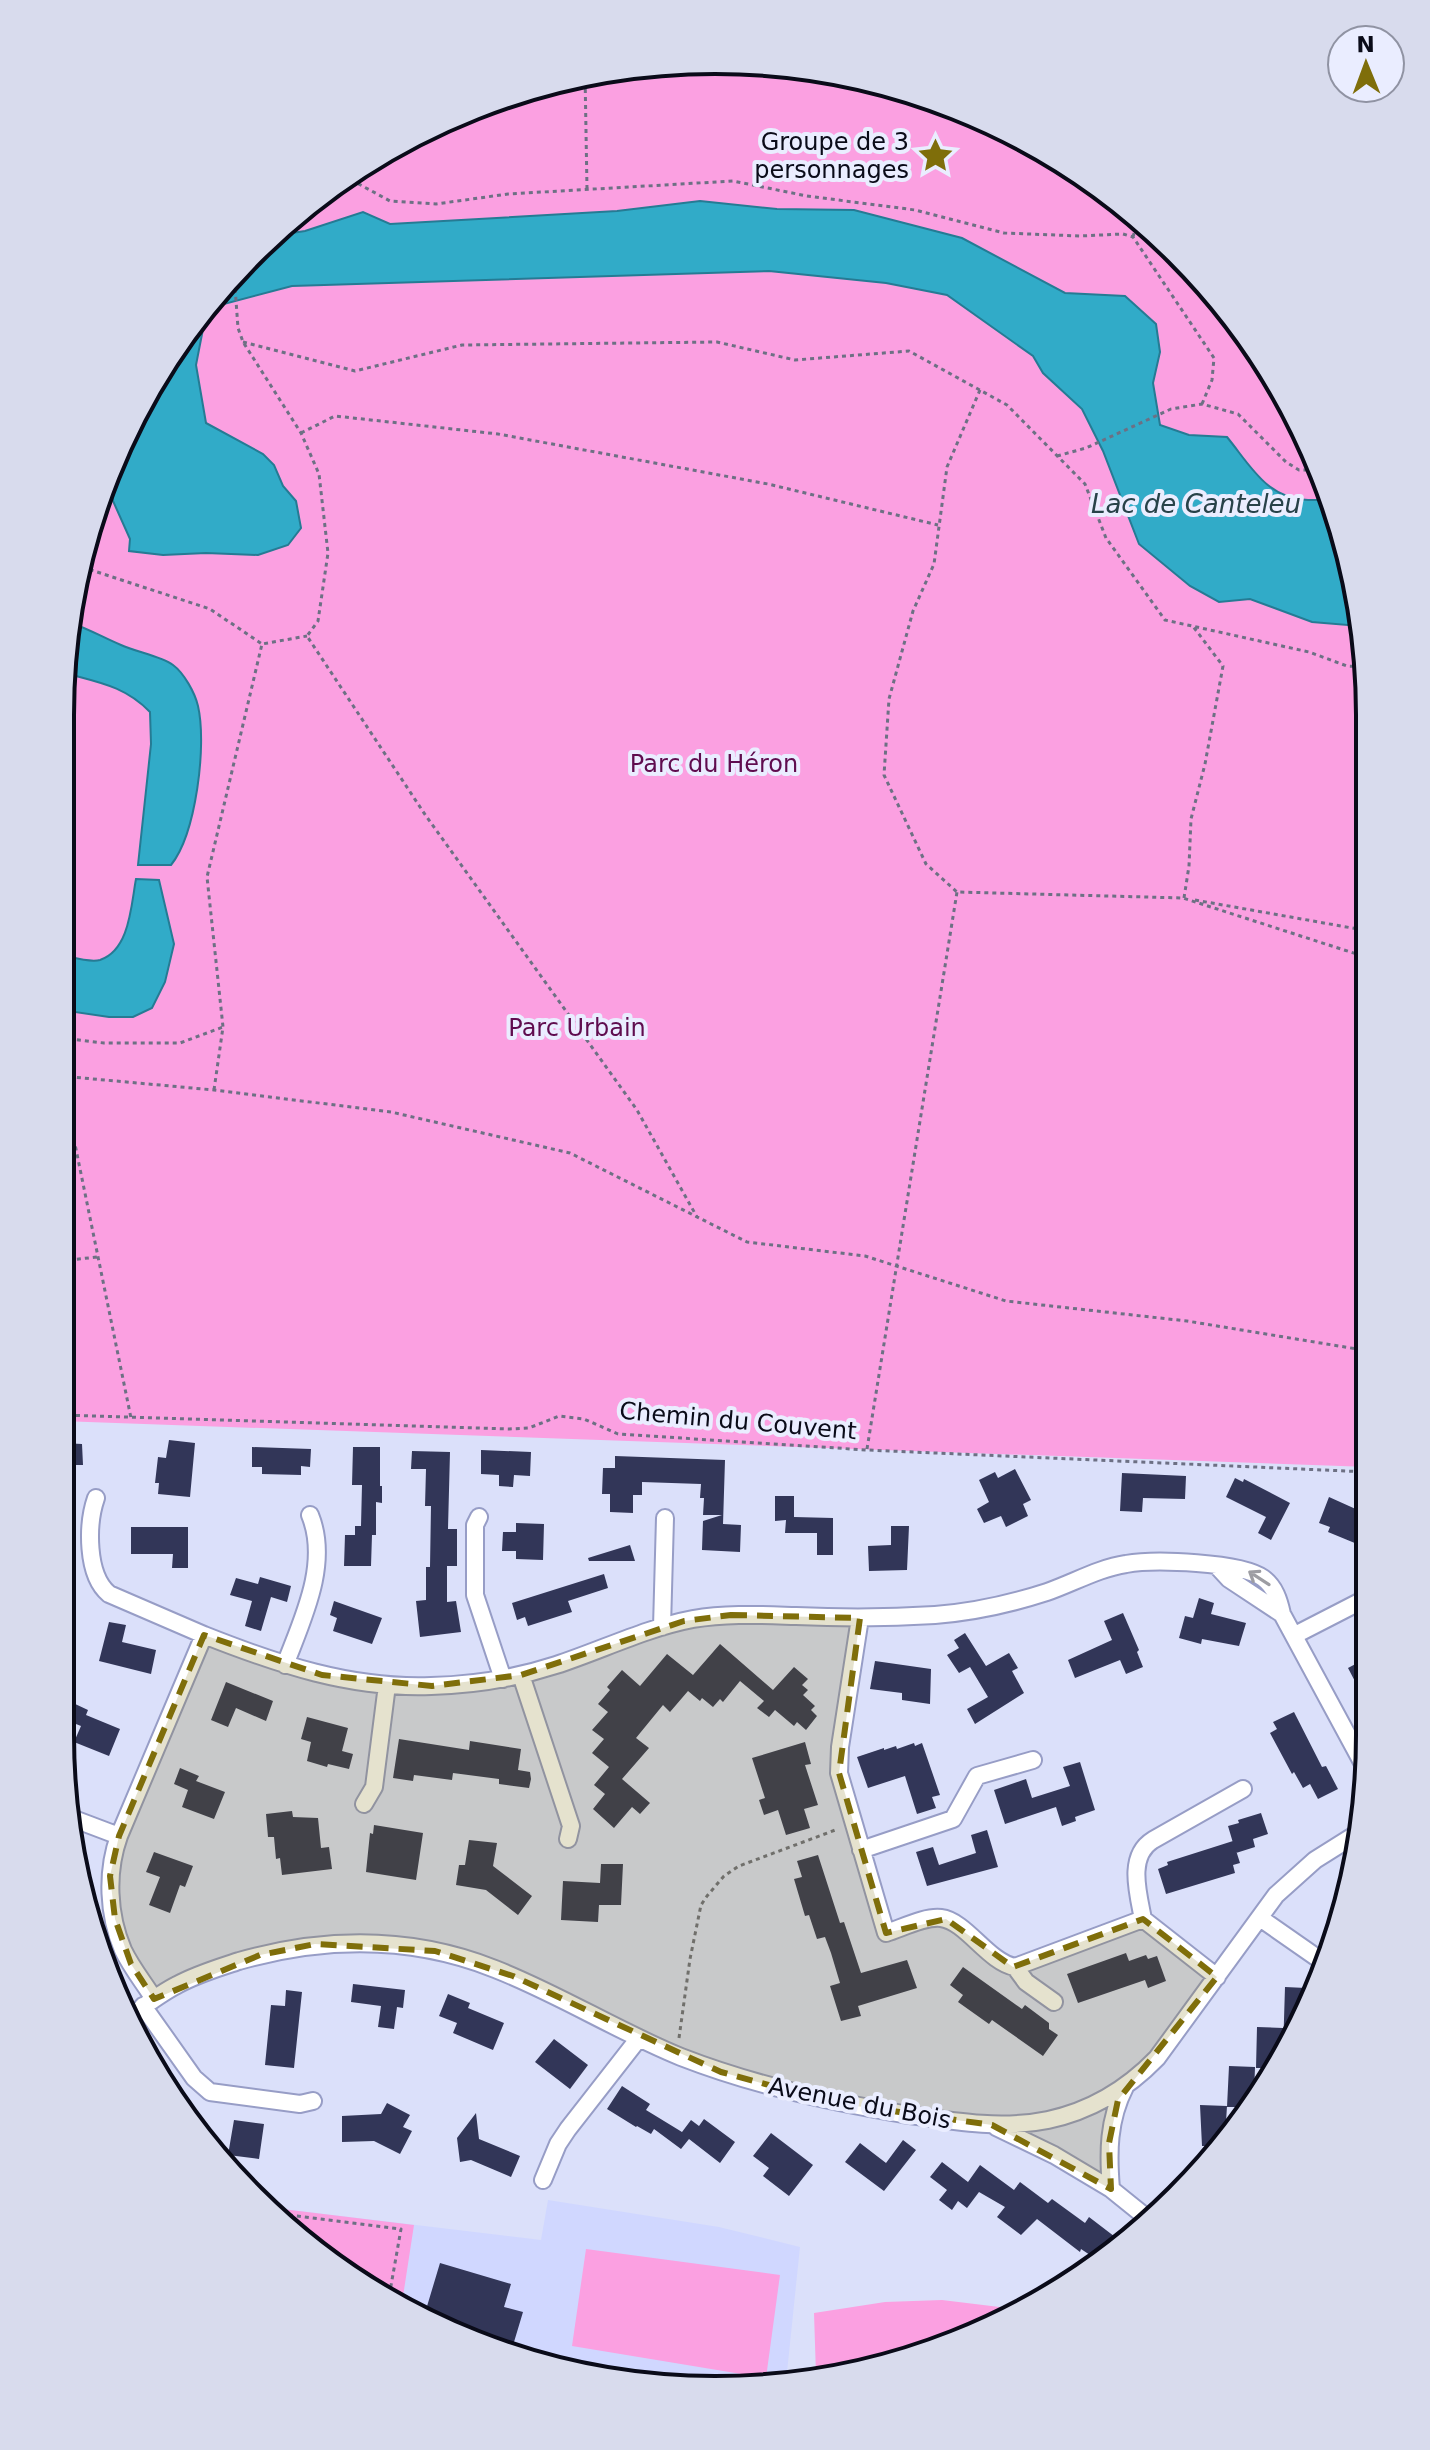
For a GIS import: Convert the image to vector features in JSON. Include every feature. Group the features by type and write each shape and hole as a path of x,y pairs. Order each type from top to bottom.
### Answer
{"street":[{"path":"96,1498 91,1558 95,1576 109,1594 204,1635 285,1665 322,1675 387,1685 443,1686 503,1679 662,1627 699,1618 731,1615 860,1618 936,1615 1001,1605 1126,1564 1154,1562 1217,1566 1229,1579 1282,1614 1356,1750"},
{"path":"285,1665 314,1584 315,1527 310,1515"},
{"path":"479,1517 475,1525 475,1595 503,1679"},
{"path":"662,1627 665,1518"},
{"path":"1295,1635 1356,1604"},
{"path":"860,1618 839,1760 841,1784 886,1933 932,1919 946,1919 1003,1963 1015,1967 1026,1982 1054,2002"},
{"path":"204,1635 119,1836 110,1876 115,1919 143,2007 194,2078 210,2092 300,2104 313,2101"},
{"path":"521,1675 571,1826 568,1839"},
{"path":"364,1804 374,1787 387,1685"},
{"path":"861,1850 953,1819 977,1776 1033,1760"},
{"path":"1217,1977 1143,1919 1136,1866 1140,1850 1153,1840 1243,1789"},
{"path":"79,1821 119,1836"},
{"name":"Avenue du Bois","path":"143,2007 193,1977 278,1951 327,1944 391,1944 456,1956 493,1968 679,2056 767,2086 835,2103 962,2123 992,2125 1051,2119 1097,2103 1125,2087 1157,2058 1276,1895 1322,1855 1348,1839"},
{"path":"1260,1918 1316,1957"},
{"path":"1015,1967 1143,1919"},
{"path":"543,2180 568,2129 639,2038"},
{"name":"Avenue du Bois","path":"1111,2189 1108,2157 1111,2129 1118,2100 1125,2087"},
{"name":"Avenue du Bois","path":"992,2125 1054,2155 1111,2189 1142,2214"}],"path":[{"path":"585,87 587,189"},
{"path":"357,183 390,201 436,204 508,194 733,181 807,196 915,210 1004,233 1123,234 1133,237 1214,358 1212,380 1202,404"},
{"path":"1133,237 1135,230"},
{"path":"91,570 210,609 262,644 307,636 318,621 328,553 319,474 301,433 243,342 238,328 235,290"},
{"path":"243,342 355,371 462,345 717,342 795,360 909,351 1007,405 1085,484 1106,538 1165,620 1309,652 1354,666"},
{"path":"980,390 947,467 934,564 913,611 889,699 884,775 926,864 957,892 1183,898 1356,929"},
{"path":"1057,456 1086,448 1171,409 1202,404 1238,414 1286,462 1299,470 1307,470"},
{"path":"301,433 335,416 498,434 768,484 940,525"},
{"path":"1183,898 1189,866 1191,819 1205,764 1223,666 1192,625"},
{"path":"307,636 426,816 637,1110 697,1217"},
{"path":"214,1090 223,1027 207,877 262,644"},
{"path":"867,1450 957,892"},
{"path":"1183,898 1356,954"},
{"path":"74,1040 104,1043 180,1043 223,1027"},
{"path":"74,1077 214,1090 391,1112 570,1153 747,1242 865,1256 1006,1301 1187,1321 1356,1349"},
{"path":"74,1140 131,1418"},
{"path":"74,1260 98,1257"},
{"name":"Chemin du Couvent","path":"74,1416 509,1429 529,1428 559,1416 584,1419 618,1434 867,1450 1356,1471"},
{"path":"679,2056 685,1985 701,1905 707,1896 724,1876 739,1866 853,1823"},
{"path":"290,2215 401,2229 391,2288"}],"highlighted area":[{"path":"731,1615 860,1618 839,1773 886,1933 946,1919 1013,1967 1143,1919 1217,1977 1118,2100 1109,2143 1111,2189 992,2125 835,2103 721,2072 513,1976 435,1951 315,1944 260,1955 154,1999 131,1964 115,1919 110,1876 119,1836 204,1635 322,1675 432,1686 521,1675 684,1621"}],"shaded area":[{"path":"548,2200 719,2227 800,2247 787,2372 715,2376 631,2371 590,2364 509,2342 431,2310 394,2290 325,2244 284,2209 541,2240"}],"green space":[{"name":"Parc Urbain","path":"673,75 757,75 799,79 881,96 921,108 999,140 1036,160 1105,206 1138,233 1197,292 1248,359 1290,431 1322,509 1344,590 1351,631 1356,715 1356,1467 74,1421 74,715 79,631 86,590 108,509 140,431 160,394 206,325 233,292 292,233 325,206 395,160 431,140 509,108 590,86 631,79"},
{"path":"284,2209 414,2225 403,2295 325,2244"},
{"path":"586,2249 780,2275 767,2374 749,2375 572,2346"},
{"path":"942,2300 1004,2307 921,2342 816,2368 814,2313 885,2302"}],"water":[{"name":"Lac de Canteleu","path":"700,201 777,209 854,210 962,238 1065,293 1125,296 1156,324 1160,352 1153,383 1160,425 1189,435 1227,437 1270,487 1294,498 1319,500 1334,549 1350,625 1312,622 1250,599 1219,602 1190,586 1139,544 1103,451 1082,409 1043,373 1033,356 947,295 886,283 769,271 292,286 223,304 292,233 363,212 390,224 617,211"},
{"name":"Lac de Canteleu","path":"203,329 196,365 206,423 263,454 274,465 283,486 296,501 301,528 288,545 258,555 163,555 129,551 130,539 113,501 140,431 160,394"},
{"path":"80,626 173,665 194,695 201,743 197,788 187,833 171,865 138,865 151,744 150,712 120,690 75,676"},
{"path":"136,879 159,880 174,944 165,982 152,1008 133,1017 74,1012 74,958 91,961 110,955 123,937"}],"building":[{"path":"169,1440 195,1443 190,1497 158,1494 159,1483 155,1483 158,1457 166,1458"},
{"path":"74,1444 82,1444 83,1465 74,1465"},
{"path":"252,1447 311,1449 310,1467 301,1466 301,1475 262,1474 262,1467 252,1467"},
{"path":"353,1447 380,1447 382,1503 376,1502 376,1535 372,1535 371,1566 344,1566 345,1535 355,1535 355,1526 361,1526 362,1485 352,1485"},
{"path":"481,1450 531,1452 530,1476 514,1475 513,1487 499,1486 499,1475 481,1474"},
{"path":"412,1451 450,1452 448,1529 457,1529 457,1566 447,1566 447,1602 456,1601 461,1632 420,1637 416,1601 426,1600 431,1506 425,1506 426,1469 411,1469"},
{"path":"615,1456 725,1460 723,1524 741,1525 740,1552 702,1550 703,1521 722,1515 703,1515 701,1484 642,1482 642,1495 633,1495 633,1513 610,1512 610,1494 602,1494 603,1468 615,1468"},
{"path":"1015,1469 1031,1500 1023,1504 1028,1516 1006,1527 1001,1516 984,1523 977,1509 989,1502 979,1480 995,1472 998,1478"},
{"path":"1122,1473 1186,1476 1185,1499 1143,1498 1142,1512 1120,1511"},
{"path":"1235,1478 1243,1482 1244,1479 1290,1503 1271,1540 1258,1533 1266,1517 1226,1497"},
{"path":"775,1496 794,1496 794,1517 833,1518 833,1555 817,1555 817,1533 785,1533 786,1520 775,1521"},
{"path":"1329,1497 1356,1509 1356,1544 1328,1532 1330,1527 1319,1523"},
{"path":"516,1523 544,1524 543,1560 516,1559 516,1551 502,1551 503,1532 516,1532"},
{"path":"891,1526 909,1526 907,1570 869,1571 868,1546 891,1545"},
{"path":"131,1527 188,1527 188,1568 172,1568 173,1554 131,1554"},
{"path":"630,1545 635,1561 589,1561 588,1558"},
{"path":"604,1574 608,1588 568,1601 572,1612 528,1626 525,1617 517,1620 512,1603"},
{"path":"260,1577 291,1586 287,1602 271,1597 261,1631 245,1626 252,1601 230,1595 236,1578 258,1584"},
{"path":"1199,1598 1214,1603 1211,1614 1246,1623 1239,1646 1202,1639 1201,1644 1179,1638 1185,1616 1193,1618"},
{"path":"334,1601 382,1618 372,1644 333,1631 337,1618 330,1615"},
{"path":"1123,1613 1143,1667 1126,1674 1120,1660 1075,1678 1068,1660 1112,1640 1104,1621"},
{"path":"109,1622 126,1625 122,1642 156,1650 151,1674 99,1661"},
{"path":"965,1633 986,1666 1009,1653 1018,1668 1012,1671 1024,1693 975,1724 967,1709 988,1697 970,1667 959,1673 947,1655 959,1648 954,1640"},
{"path":"720,1644 773,1690 794,1667 808,1679 802,1685 808,1690 803,1695 815,1706 811,1710 817,1716 806,1730 797,1722 794,1726 775,1710 769,1717 757,1708 764,1701 740,1681 723,1702 720,1699 713,1707 688,1691 670,1712 663,1705 636,1738 649,1748 622,1779 650,1803 640,1814 632,1807 614,1828 593,1809 605,1794 594,1785 609,1767 592,1753 604,1739 592,1730 608,1712 598,1704 610,1690 607,1687 622,1670 640,1686 667,1654 693,1675"},
{"path":"875,1661 931,1669 930,1704 902,1700 902,1693 870,1689"},
{"path":"1356,1664 1356,1683 1348,1668"},
{"path":"226,1682 273,1701 266,1721 236,1708 228,1727 211,1720"},
{"path":"74,1703 88,1710 86,1715 120,1729 109,1756 74,1742 81,1726 74,1723"},
{"path":"1294,1712 1322,1767 1326,1766 1338,1789 1318,1799 1310,1784 1303,1788 1294,1772 1292,1774 1270,1733 1277,1729 1273,1722"},
{"path":"307,1717 348,1728 342,1751 353,1754 349,1769 307,1761 311,1742 301,1739"},
{"path":"399,1739 469,1750 470,1741 521,1749 518,1770 530,1772 529,1788 499,1784 499,1779 453,1773 452,1780 414,1775 413,1781 393,1778"},
{"path":"805,1742 811,1764 805,1765 818,1805 804,1809 810,1828 786,1835 778,1810 764,1815 759,1800 765,1798 752,1758"},
{"path":"914,1743 915,1746 922,1743 940,1795 932,1797 936,1808 917,1814 905,1776 868,1788 857,1757"},
{"path":"1080,1762 1095,1810 1075,1817 1076,1821 1062,1826 1056,1807 1005,1824 994,1790 1026,1779 1032,1798 1070,1786 1063,1767"},
{"path":"180,1768 199,1776 196,1781 225,1792 214,1819 182,1807 188,1790 174,1784"},
{"path":"292,1811 293,1817 318,1818 321,1848 329,1847 332,1869 282,1875 280,1858 276,1859 274,1837 268,1837 266,1814"},
{"path":"1261,1813 1268,1834 1253,1839 1255,1847 1236,1853 1228,1826"},
{"path":"374,1825 423,1833 416,1880 366,1872 370,1833 373,1834"},
{"path":"987,1830 998,1867 927,1886 916,1852 933,1847 939,1865 976,1853 971,1835"},
{"path":"469,1840 497,1843 493,1866 532,1896 518,1915 486,1890 456,1885 459,1865 465,1865"},
{"path":"1233,1841 1240,1863 1233,1865 1235,1873 1166,1894 1158,1869 1168,1865 1167,1862"},
{"path":"154,1852 193,1866 185,1887 180,1885 170,1913 149,1905 160,1877 146,1872"},
{"path":"818,1855 840,1923 844,1922 861,1973 907,1960 917,1988 858,2006 861,2016 841,2021 830,1986 840,1983 831,1953 825,1937 817,1939 809,1915 805,1916 794,1879 802,1877 797,1861"},
{"path":"601,1864 623,1864 621,1905 599,1905 598,1922 561,1920 563,1881 600,1883"},
{"path":"1126,1953 1129,1961 1146,1955 1148,1959 1157,1956 1166,1981 1148,1988 1145,1980 1078,2003 1067,1974"},
{"path":"963,1967 1022,2009 1025,2005 1049,2023 1049,2029 1058,2035 1043,2056 992,2020 989,2024 958,2002 963,1995 950,1985"},
{"path":"353,1984 405,1990 403,2008 397,2007 394,2029 378,2027 381,2006 351,2002"},
{"path":"1285,1987 1304,1988 1290,2019 1284,2031"},
{"path":"286,1990 302,1992 294,2068 265,2065 271,2005 285,2006"},
{"path":"448,1994 470,2003 468,2008 504,2023 493,2050 453,2033 457,2023 439,2016"},
{"path":"1257,2027 1283,2028 1262,2068 1256,2068"},
{"path":"554,2039 588,2065 570,2089 535,2062"},
{"path":"1229,2066 1255,2067 1255,2081 1248,2091 1237,2107 1227,2107"},
{"path":"622,2086 650,2104 646,2110 682,2132 691,2120 699,2126 704,2119 735,2142 720,2163 689,2139 681,2149 654,2129 651,2134 636,2127 607,2109"},
{"path":"387,2103 410,2115 403,2127 412,2131 400,2154 374,2141 342,2142 342,2116 381,2114"},
{"path":"1200,2105 1227,2106 1226,2122 1207,2146 1202,2146"},
{"path":"476,2113 479,2139 520,2156 511,2177 471,2160 460,2162 457,2138"},
{"path":"234,2120 264,2124 259,2159 228,2152"},
{"path":"771,2133 813,2165 789,2196 763,2176 769,2168 753,2156"},
{"path":"903,2140 916,2150 884,2191 845,2162 860,2143 886,2163"},
{"path":"942,2162 968,2182 980,2165 1014,2190 1020,2182 1048,2203 1052,2199 1085,2223 1089,2217 1114,2236 1090,2255 1081,2249 1080,2252 1037,2219 1021,2235 997,2217 1005,2207 979,2192 967,2208 958,2201 952,2210 939,2200 947,2190 930,2177"},
{"path":"440,2263 511,2284 504,2307 523,2312 514,2343 427,2308"}],"place":[{"name":"Groupe de 3 personnages","path":"935,156"}],"park label":[{"name":"Parc du Héron","path":"714,764"}]}
